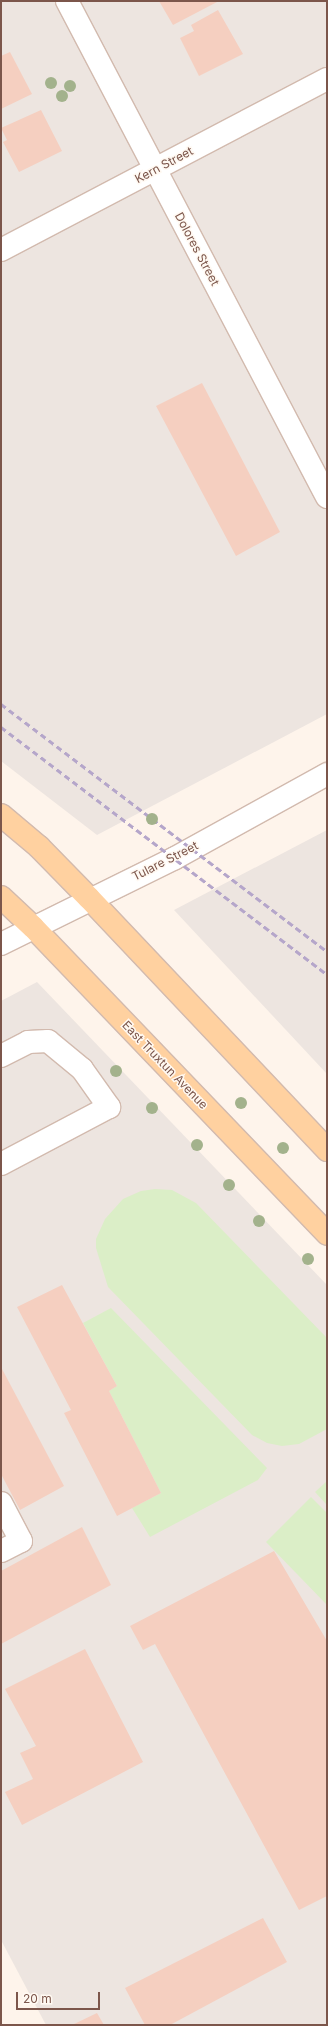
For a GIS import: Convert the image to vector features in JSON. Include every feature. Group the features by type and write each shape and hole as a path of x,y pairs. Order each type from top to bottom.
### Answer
{"main road":[{"path":"1,815 39,847 90,898 327,1150"},
{"name":"East Truxtun Avenue","path":"1,897 33,927 327,1234"}],"street":[{"name":"Dolores Street","path":"67,1 327,497"},
{"name":"Kern Street","path":"1,250 327,79"},
{"name":"Tulare Street","path":"1,944 90,898 174,858 327,774"},
{"path":"1,1056 28,1042 48,1041 82,1069 109,1107 1,1164"},
{"path":"1,1503 21,1541 1,1552"}],"shaded area":[{"path":"1,1 327,1 327,714 97,835 1,761"},
{"path":"327,830 327,1074 174,910"},
{"path":"37,982 327,1285 327,2025 46,2025 1,1940 1,1001"}],"green space":[{"path":"155,1189 172,1190 196,1203 327,1338 327,1429 299,1444 282,1446 267,1443 252,1435 108,1287 96,1248 96,1239 105,1219 123,1199 141,1191"},
{"path":"111,1308 267,1468 258,1480 150,1537 132,1508 161,1493 109,1391 117,1386 83,1323"},
{"path":"327,1481 327,1505 315,1492"},
{"path":"311,1497 327,1513 327,1605 266,1542"}],"building":[{"path":"159,1 219,1 173,25"},
{"path":"218,10 243,54 199,76 180,38 194,31 191,25"},
{"path":"10,52 32,94 1,109 1,56"},
{"path":"41,110 62,151 19,172 3,142 7,140 1,128"},
{"path":"202,383 280,532 236,556 156,406"},
{"path":"62,1285 117,1386 109,1391 161,1493 117,1516 64,1413 71,1410 17,1307"},
{"path":"1,1367 64,1486 20,1510 1,1474"},
{"path":"82,1527 111,1585 1,1644 1,1571"},
{"path":"274,1551 327,1641 327,1896 299,1910 155,1644 143,1650 130,1626"},
{"path":"85,1649 143,1762 22,1825 5,1792 33,1779 20,1753 36,1746 5,1689"},
{"path":"263,1918 287,1962 170,2025 145,2025 125,1988"},
{"path":"97,2013 104,2025 72,2025"}],"railway":[{"path":"1,704 327,951"},
{"path":"1,727 327,974"}]}
